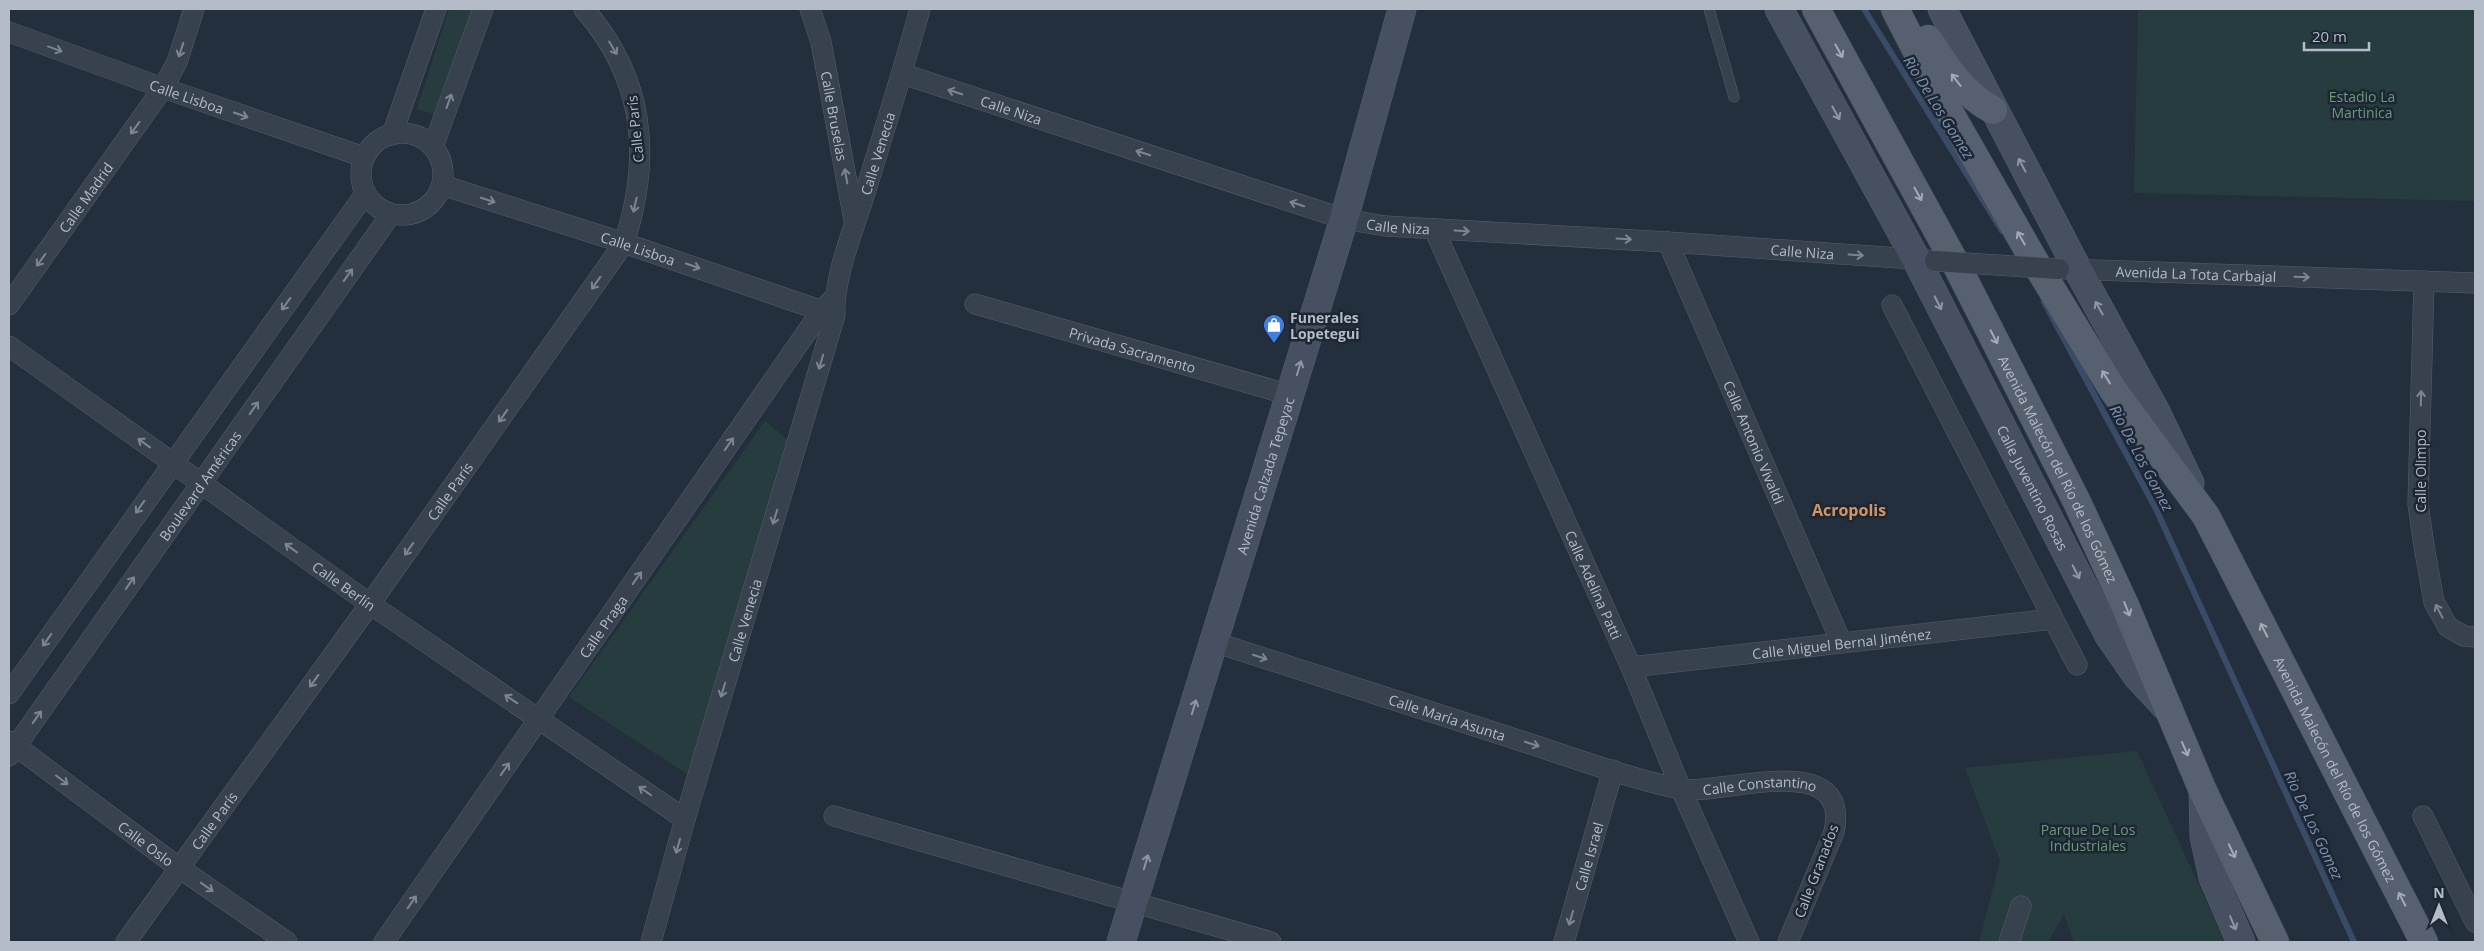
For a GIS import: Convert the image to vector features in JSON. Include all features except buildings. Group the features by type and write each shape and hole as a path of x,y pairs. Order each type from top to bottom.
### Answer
{"main road":[{"name":"Avenida Malecón del Río de los Gómez","path":"1816,9 1959,270 2076,500 2124,603 2203,792 2275,942"},
{"name":"Avenida Malecón del Río de los Gómez","path":"1895,9 1939,94 2037,265 2113,390 2206,516 2424,942"},
{"path":"1911,9 1938,54 1964,90 1976,101 1993,110"}],"street":[{"name":"Calle Madrid","path":"9,305 163,88 177,62 194,9"},
{"path":"392,135 436,9"},
{"path":"432,147 483,9"},
{"name":"Calle París","path":"126,942 178,867 370,604 624,243 636,200 640,177 638,126 634,101 627,75 614,50 599,26 584,9"},
{"name":"Calle Bruselas","path":"810,9 823,52 855,224"},
{"name":"Calle Venecia","path":"651,942 830,308 920,9"},
{"name":"Avenida Calzada Tepeyac","path":"1121,942 1344,219 1402,9"},
{"path":"1779,9 1925,260"},
{"name":"Avenida Malecón del Río de los Gómez","path":"1942,9 1993,110 2068,269 2156,412 2206,516"},
{"name":"Calle Lisboa","path":"9,32 364,158"},
{"name":"Calle Niza","path":"902,74 1344,219 1385,226 1668,242 1925,260"},
{"path":"392,135 414,135 432,147 442,165 442,185 437,197 417,213 404,216 391,214 376,207 365,194 361,176 364,158 376,143 392,135"},
{"name":"Calle Lisboa","path":"442,185 830,308"},
{"path":"9,694 365,194"},
{"name":"Boulevard Américas","path":"11,748 391,214"},
{"name":"Calle Adelina Patti","path":"1434,229 1631,667 1681,789 1749,942"},
{"name":"Calle Antonio Vivaldi","path":"1668,242 1841,642"},
{"name":"Avenida La Tota Carbajal","path":"1925,260 2068,269 2475,283"},
{"name":"Calle Juventino Rosas","path":"1925,260 2108,634 2137,676 2166,707"},
{"name":"Calle Olimpo","path":"2424,281 2418,504 2424,546 2434,602 2448,627 2464,636 2475,638"},
{"name":"Privada Sacramento","path":"975,304 1290,395"},
{"path":"1892,305 2077,665"},
{"name":"Calle Praga","path":"384,942 830,308"},
{"name":"Calle Berlín","path":"9,346 370,604 685,819"},
{"name":"Calle Miguel Bernal Jiménez","path":"1631,667 2053,619"},
{"name":"Calle María Asunta","path":"1214,642 1613,770 1681,789"},
{"name":"Calle Oslo","path":"11,748 286,942"},
{"name":"Calle Israel","path":"1564,942 1613,770"},
{"name":"Calle Constantino","path":"1681,789 1777,781 1802,783 1821,788 1832,799"},
{"path":"2203,792 2204,836 2214,878 2241,942"},
{"name":"Calle Granados","path":"1788,942 1834,832 1837,817 1832,799"},
{"path":"834,816 1271,942"},
{"path":"2423,816 2475,922"},
{"path":"2009,942 2021,906"}],"lane":[{"path":"1709,9 1734,97"}],"green space":[{"path":"449,9 474,9 441,117 417,109"},
{"name":"Estadio La Martinica","path":"2138,9 2475,9 2475,201 2134,193"},
{"path":"765,421 788,440 690,776 569,697"},
{"name":"Parque De Los Industriales","path":"2137,751 2225,942 2074,942 2064,914 2048,942 1979,942 2000,861 1965,768"}],"waterway":[{"name":"Rio De Los Gomez","path":"1864,9 2002,231"},
{"name":"Rio De Los Gomez","path":"2044,302 2156,509 2354,942"}],"place":[{"name":"Funerales Lopetegui","path":"1274,344"}],"district":[{"name":"Acropolis","path":"1849,510"}]}
